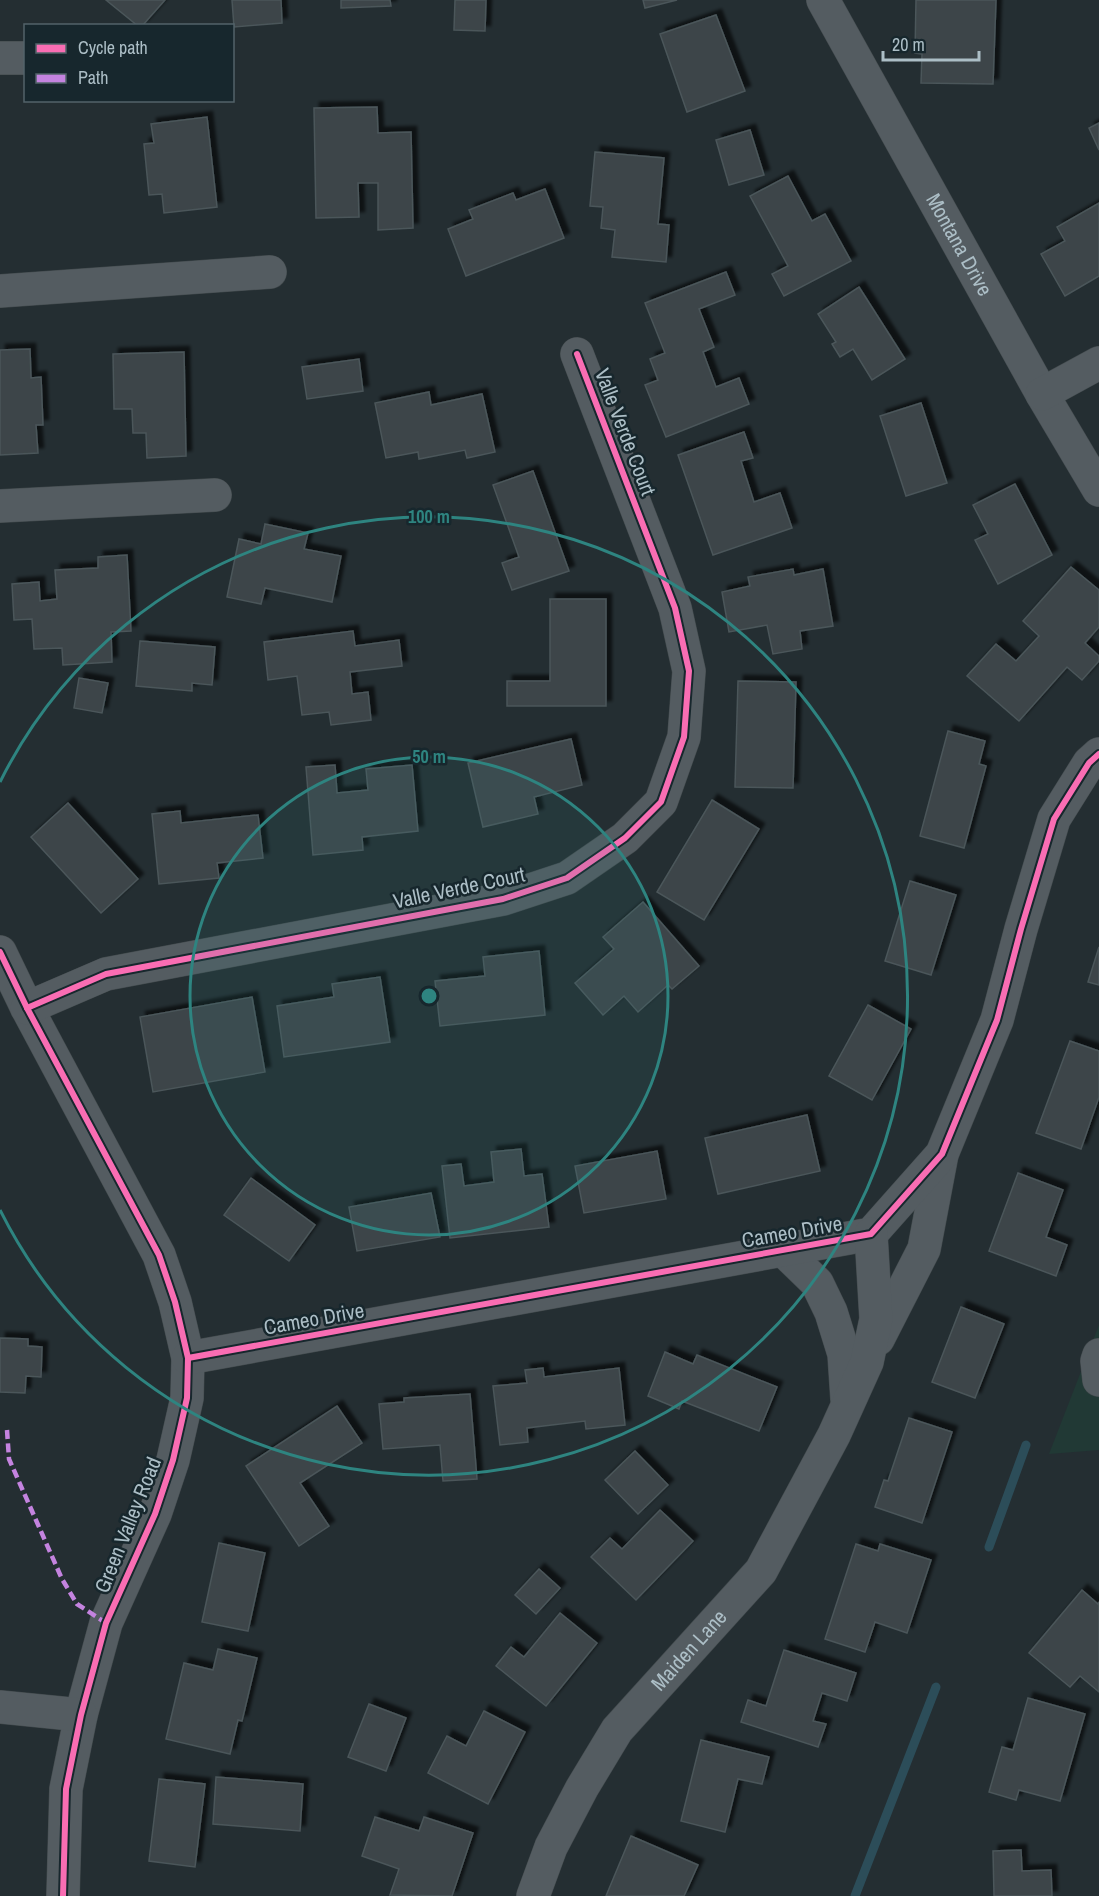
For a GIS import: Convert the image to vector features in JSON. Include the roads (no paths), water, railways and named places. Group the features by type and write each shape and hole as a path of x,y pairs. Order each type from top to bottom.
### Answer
{"street":[{"name":"Montana Drive","path":"823,0 1042,394 1099,490"},
{"path":"0,58 24,58"},
{"path":"0,291 270,272"},
{"name":"Valle Verde Court","path":"27,1008 106,974 513,896 567,878 625,838 661,802 684,737 689,671 675,608 577,354"},
{"path":"1042,394 1099,363"},
{"path":"0,506 215,495"},
{"name":"Cameo Drive","path":"188,1358 871,1234 942,1154 997,1020 1021,928 1054,819 1089,763 1099,754"},
{"name":"Green Valley Road","path":"0,952 27,1008 159,1256 175,1302 188,1358 187,1398 173,1460 155,1514 106,1623 81,1715 66,1789 63,1896"},
{"name":"Maiden Lane","path":"533,1896 551,1847 582,1788 617,1730 761,1571 834,1435 867,1362 924,1249 942,1154"},
{"name":"Maiden Lane","path":"867,1362 876,1319 871,1234"},
{"name":"Maiden Lane","path":"783,1250 817,1283 831,1312 844,1354 847,1406"},
{"path":"1099,1355 1097,1361 1099,1380"},
{"path":"0,1707 81,1715"}],"waterway":[{"path":"989,1547 1026,1445"},
{"path":"855,1896 936,1687"}]}
